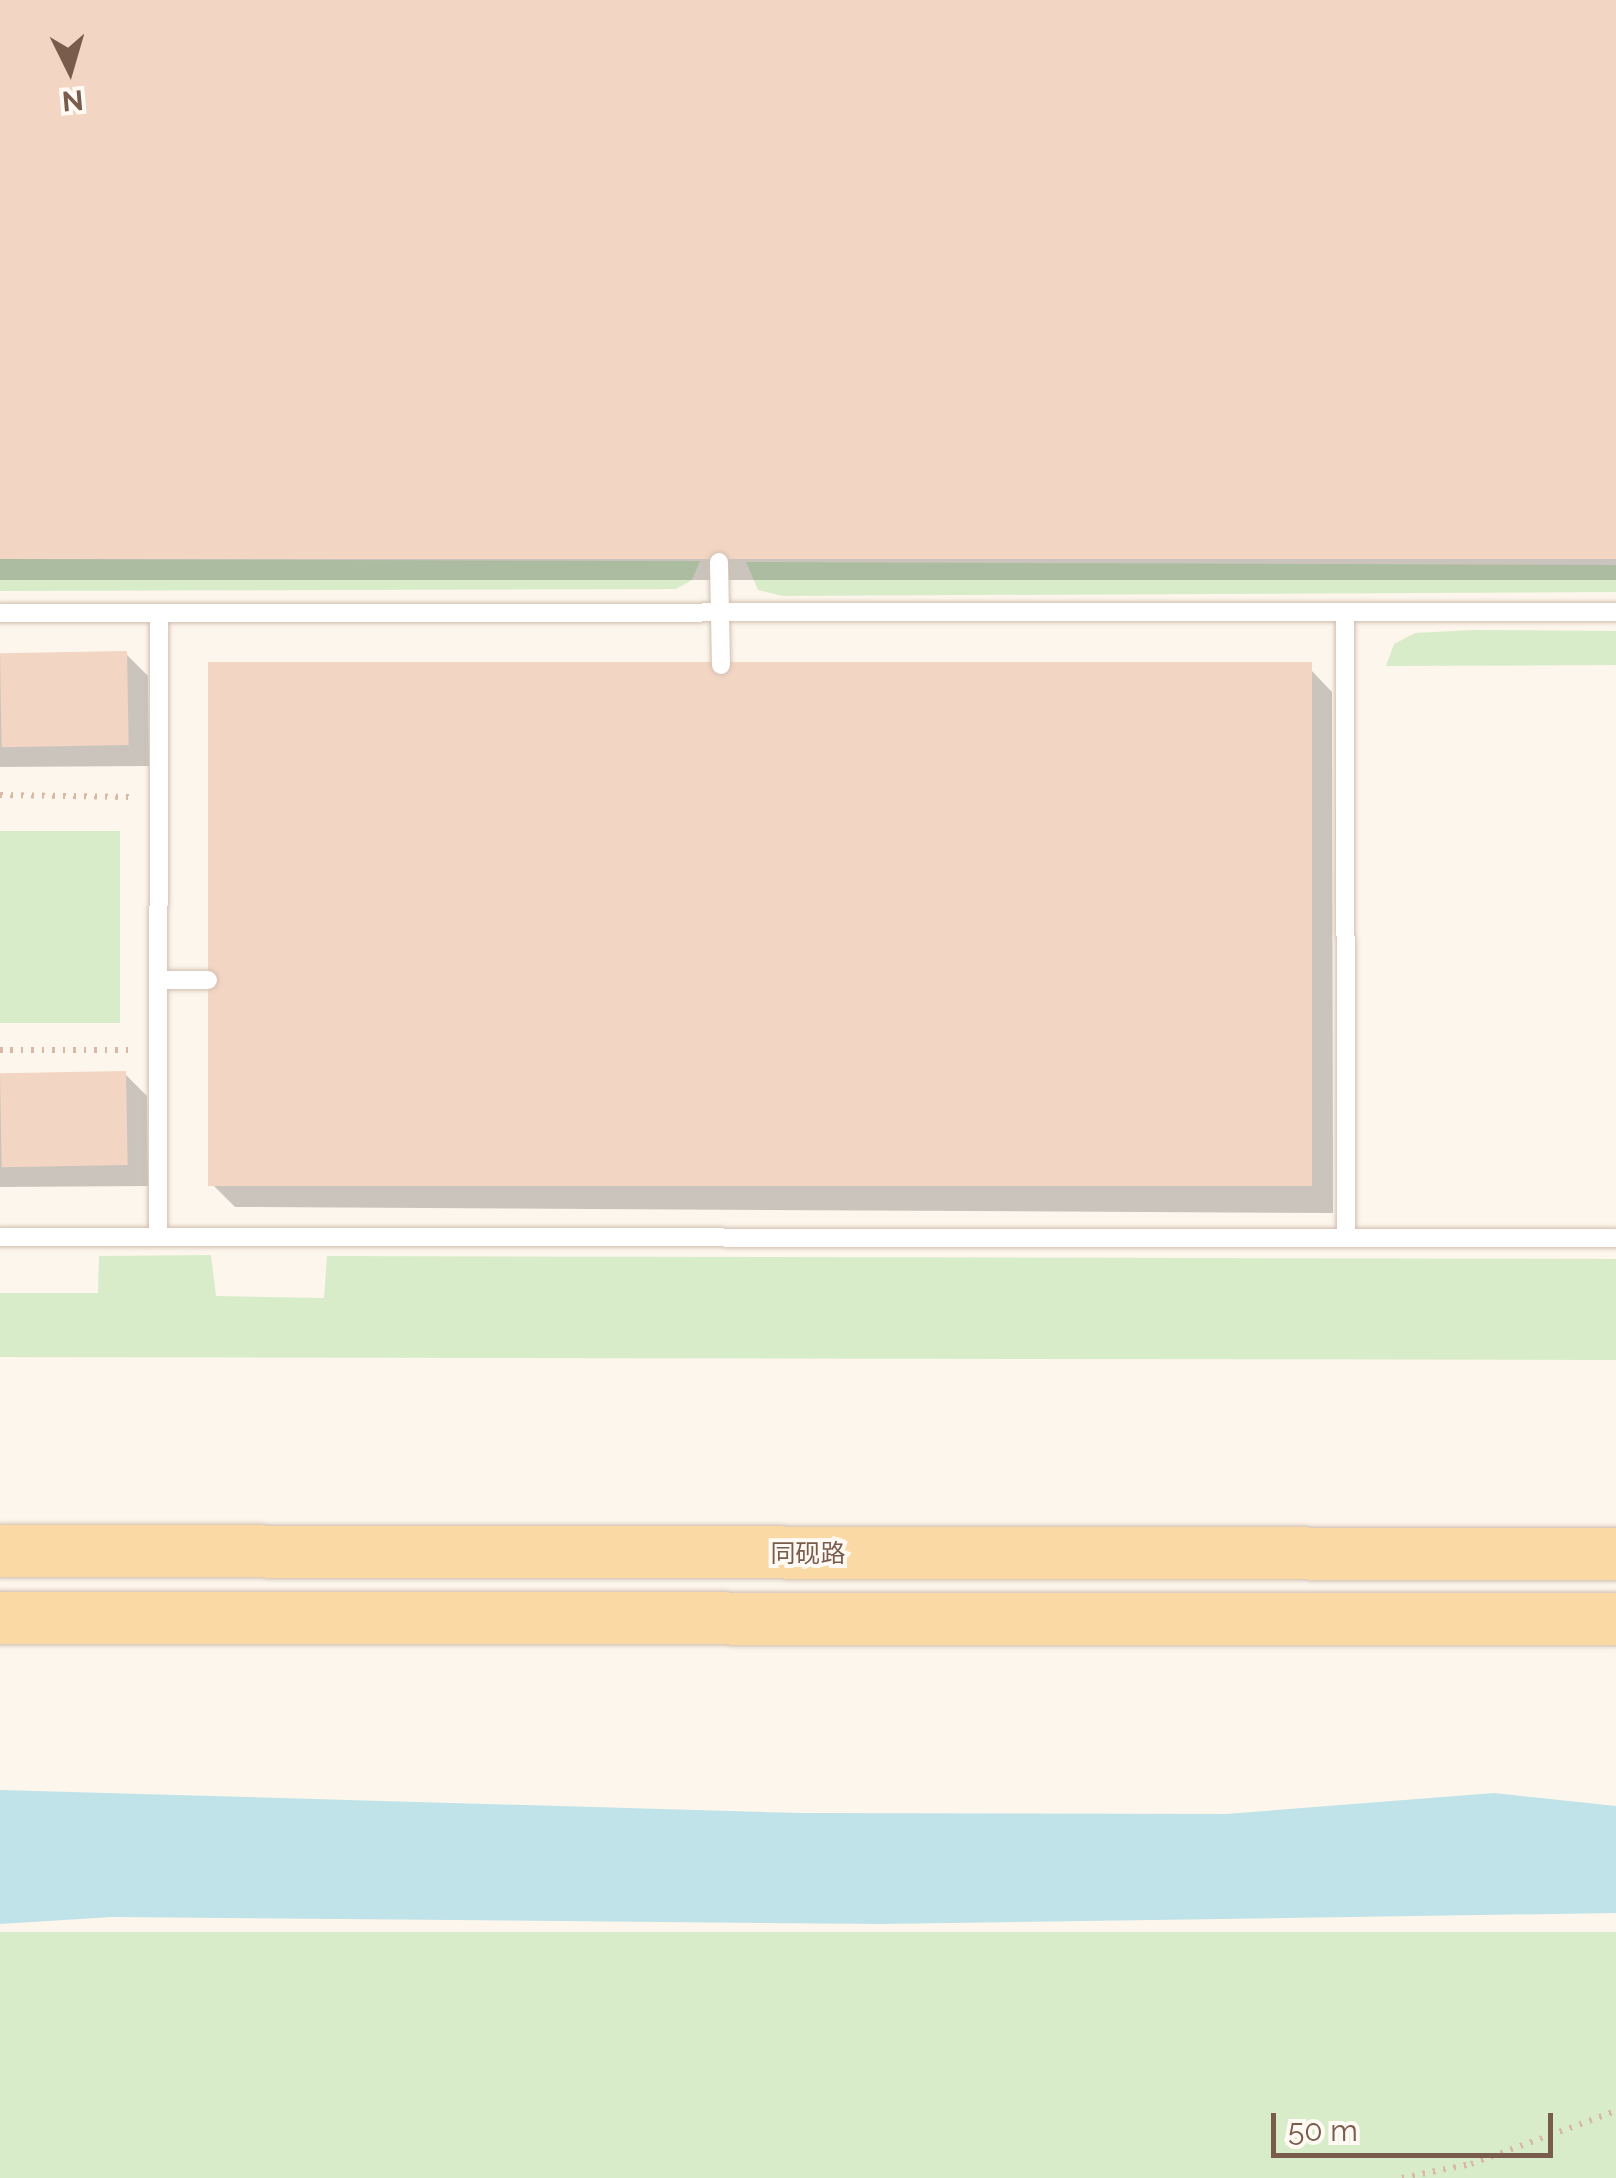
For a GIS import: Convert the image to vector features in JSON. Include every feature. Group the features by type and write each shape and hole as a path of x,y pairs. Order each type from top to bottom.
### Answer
{"main road":[{"name":"同砚路","path":"0,1551 1616,1554"},
{"path":"0,1618 1616,1620"}],"lane":[{"path":"719,562 721,665"},
{"path":"0,612 1616,612"},
{"path":"158,1237 159,612"},
{"path":"1346,613 1346,1238"},
{"path":"158,980 208,980"},
{"path":"0,1237 1616,1238"}],"path":[{"path":"0,796 159,797"},
{"path":"0,1050 159,1050"},
{"path":"1402,2178 1471,2164 1616,2110"}],"green space":[{"path":"0,559 700,561 692,580 676,589 0,591"},
{"path":"746,562 1616,565 1616,592 783,596 758,590"},
{"path":"1616,631 1616,665 1386,666 1394,644 1415,633"},
{"path":"0,831 120,831 120,1023 0,1023"},
{"path":"211,1255 216,1296 324,1298 327,1256 1616,1259 1616,1360 0,1357 0,1293 98,1293 99,1256"},
{"path":"0,1932 1616,1932 1616,2178 0,2178"}],"water":[{"path":"0,1790 800,1813 1226,1814 1494,1793 1616,1806 1616,1913 881,1924 112,1917 0,1924"}],"building":[{"path":"0,0 1616,0 1616,559 0,559"},
{"path":"127,651 129,745 2,747 0,653"},
{"path":"208,662 1312,662 1312,1186 208,1186"},
{"path":"126,1071 128,1165 2,1167 0,1073"}]}
